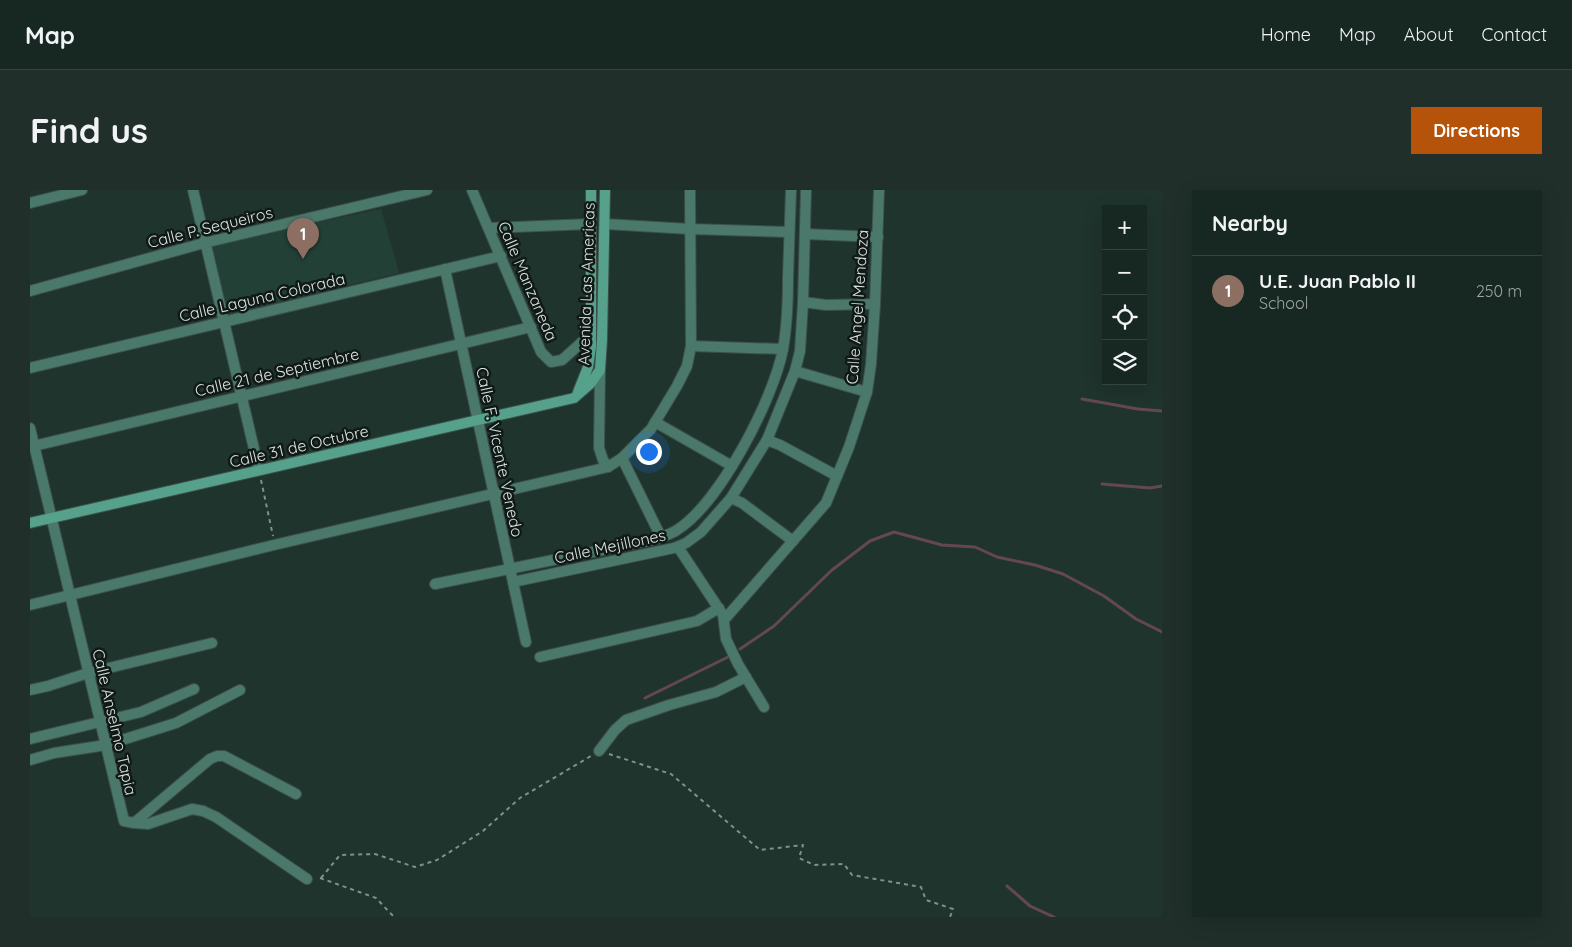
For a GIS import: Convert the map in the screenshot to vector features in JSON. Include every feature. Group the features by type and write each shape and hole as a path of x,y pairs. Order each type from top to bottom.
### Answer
{"main road":[{"name":"Avenida Las Americas","path":"574,398 584,380 591,347 591,190"},
{"name":"Avenida Las Americas","path":"574,398 590,384 600,370 605,190"},
{"name":"Calle 31 de Octubre","path":"30,523 574,398"}],"street":[{"path":"30,203 82,190"},
{"path":"193,190 259,470"},
{"name":"Calle P. Sequeiros","path":"30,291 204,243 427,190"},
{"name":"Calle Manzaneda","path":"472,190 541,352 551,362 562,360 591,334"},
{"path":"30,605 274,545 608,467 622,458 651,429 687,366 691,346 690,190"},
{"name":"Calle Mejillones","path":"435,584 661,536 677,530 698,513 732,466 768,396 777,373 783,349 788,306 791,190"},
{"name":"Calle Mejillones","path":"513,582 686,543 701,532 731,498 767,440 795,371 800,352 804,302 806,190"},
{"name":"Calle Angel Mendoza","path":"724,620 826,503 849,447 867,392 871,364 879,190"},
{"path":"489,228 591,224"},
{"path":"605,224 789,232"},
{"path":"805,234 878,237"},
{"name":"Calle Laguna Colorada","path":"30,368 501,256"},
{"name":"Calle F. Vicente Venedo","path":"445,269 526,642"},
{"path":"804,302 826,305 875,304"},
{"name":"Calle 21 de Septiembre","path":"32,446 531,327"},
{"path":"691,346 783,349"},
{"path":"600,370 599,448 603,460 608,467"},
{"path":"795,371 867,392"},
{"path":"655,422 732,466"},
{"name":"Calle Anselmo Tapia","path":"30,428 32,446 124,821 134,824"},
{"path":"767,440 837,476"},
{"path":"622,458 661,536"},
{"path":"731,498 742,503 793,541"},
{"path":"678,546 719,608 724,620 726,639 764,707"},
{"path":"540,657 697,621 719,608"},
{"path":"30,690 88,673 212,643"},
{"path":"599,751 615,730 626,720 669,704 716,692 746,677"},
{"path":"30,739 141,712 194,688"},
{"path":"30,760 54,753 106,745 176,723 240,690"},
{"path":"134,824 210,759 217,756 224,756 296,794"},
{"path":"134,824 148,824 192,809 203,811 216,817 307,879"}],"path":[{"path":"259,470 274,545"},
{"path":"321,878 340,855 375,854 415,867 437,860 483,831 520,798 599,751 671,774 760,850 803,845 799,858 814,864 844,864 852,875 921,887 926,900 953,909 950,917"},
{"path":"307,879 321,878 376,898 394,917"}],"shaded area":[{"path":"381,209 399,273 225,316 208,245"}],"waterway":[{"path":"1082,399 1138,409 1162,411"},
{"path":"1102,484 1150,488 1162,486"},
{"path":"740,649 774,626 832,570 870,541 894,532 942,545 975,547 997,557 1035,565 1063,574 1104,596 1136,619 1162,632"},
{"path":"645,698 728,657"},
{"path":"1007,886 1030,906 1054,917"}],"place":[{"name":"U.E. Juan Pablo II","path":"303,259"}]}
